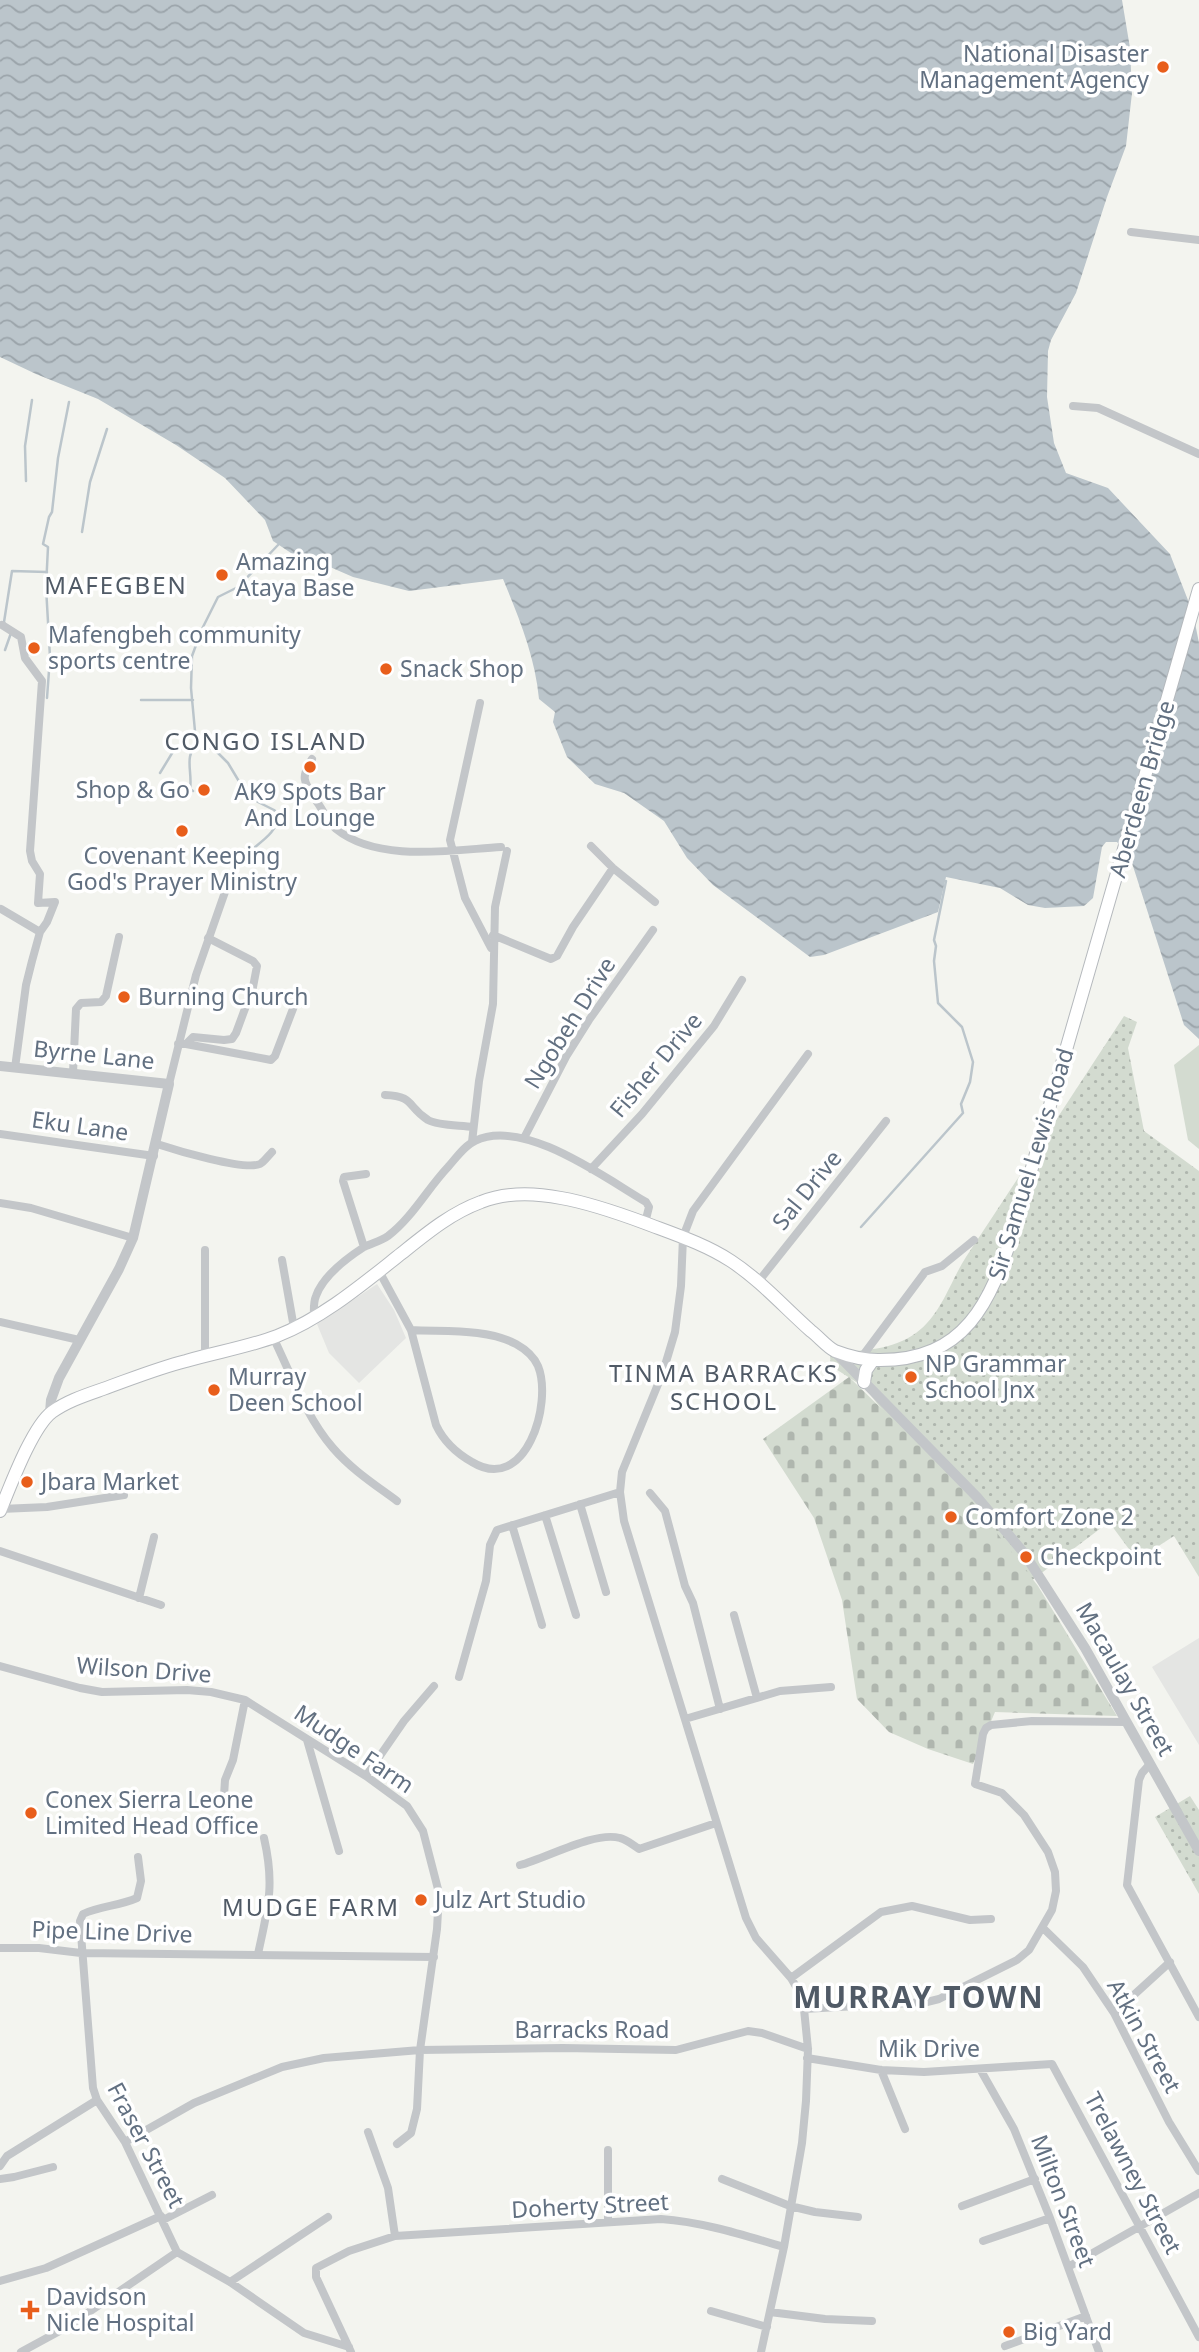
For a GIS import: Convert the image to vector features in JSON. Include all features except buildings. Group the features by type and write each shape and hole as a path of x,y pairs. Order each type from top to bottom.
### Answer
{"main road":[{"name":"Aberdeen Bridge","path":"1084,990 1199,589"},
{"name":"Sir Samuel Lewis Road","path":"50,1413 83,1396 135,1377 274,1337 294,1328 379,1271 459,1211 508,1195 531,1194 586,1203 683,1237 717,1252 758,1282 834,1350 867,1359 906,1359 938,1349 956,1337 971,1322 998,1278 1084,990"},
{"path":"864,1382 867,1359"},
{"path":"1,1510 23,1459 50,1413"}],"street":[{"path":"1131,232 1199,240"},
{"path":"1073,406 1098,408 1199,454"},
{"name":"Byrne Lane","path":"2,625 21,637 25,658 42,681 30,851 32,861 40,874 38,903 55,902 40,932 26,985 15,1068"},
{"path":"480,704 450,840 465,898 492,950"},
{"path":"312,759 306,769 304,782 334,827 361,842 407,851 504,849 493,935 493,1004 479,1081 472,1142"},
{"path":"591,846 655,902"},
{"path":"493,935 524,946 545,958 557,956 578,919 613,868"},
{"path":"50,1413 54,1388 133,1238 169,1084 182,1044 196,975 225,892"},
{"path":"1,909 40,932"},
{"name":"Ngobeh Drive","path":"524,1138 567,1055 653,930"},
{"path":"73,1073 76,1009 81,1003 101,1003 106,996 119,937"},
{"path":"182,1044 193,1037 232,1039 257,973 257,966 253,961 208,938"},
{"name":"Fisher Drive","path":"591,1169 642,1114 714,1026 742,980"},
{"path":"182,1044 271,1060 275,1056 296,1001"},
{"path":"761,2352 784,2247 802,2143 808,2054 804,2009 791,1978 756,1938 746,1918 624,1521 620,1492 627,1456 663,1372 675,1332 681,1286 683,1237 687,1223 808,1054"},
{"name":"Byrne Lane","path":"0,1066 169,1084"},
{"path":"385,1095 401,1096 428,1120 473,1127"},
{"name":"Sal Drive","path":"758,1282 886,1121"},
{"name":"Eku Lane","path":"0,1134 154,1156"},
{"path":"314,1317 314,1303 322,1284 364,1247 386,1237 397,1228 447,1167 472,1142 494,1136 524,1138 565,1155 646,1202 649,1208 645,1223"},
{"path":"157,1144 205,1158 251,1165 258,1165 272,1152"},
{"path":"364,1247 343,1181 345,1177 366,1174"},
{"path":"0,1203 44,1211 133,1238"},
{"path":"867,1359 925,1272 942,1266 974,1240"},
{"path":"205,1250 205,1356"},
{"path":"282,1260 294,1328"},
{"path":"379,1271 411,1330 436,1425 443,1439 479,1466 490,1470 510,1466 527,1447 537,1423 542,1398 538,1365 531,1355 505,1339 484,1334 411,1330"},
{"path":"0,1322 79,1340"},
{"path":"274,1337 303,1399 332,1447 351,1466 397,1501"},
{"name":"Macaulay Street","path":"834,1350 969,1488 1024,1553 1072,1626 1199,1851"},
{"path":"459,1677 486,1581 491,1545 497,1530 620,1492"},
{"path":"650,1493 664,1511 685,1586 693,1603 720,1709"},
{"path":"1,1510 47,1507 124,1494"},
{"path":"580,1504 606,1592"},
{"path":"545,1515 576,1615"},
{"path":"512,1525 542,1625"},
{"path":"139,1598 154,1537"},
{"path":"0,1551 161,1605"},
{"path":"734,1615 757,1698"},
{"name":"Wilson Drive","path":"0,1666 102,1692 187,1690 211,1692 245,1700"},
{"path":"366,1776 404,1721 433,1686"},
{"path":"685,1719 780,1691 831,1687"},
{"path":"224,1796 225,1780 233,1760 245,1700"},
{"name":"Mudge Farm","path":"245,1700 366,1776 407,1806 423,1831 439,1893 434,1957 421,2050 417,2109 411,2133 397,2144"},
{"path":"804,2009 927,2002 939,1999 1017,1960 1029,1950 1052,1910 1056,1891 1055,1872 1048,1852 1011,1800 1002,1793 975,1784 983,1734 991,1725 1032,1721 1126,1722"},
{"path":"307,1740 339,1851"},
{"path":"1150,1763 1139,1780 1127,1885 1199,2017"},
{"path":"520,1865 541,1860 597,1837 621,1838 639,1849 716,1823"},
{"path":"258,1954 270,1898 271,1878 264,1838"},
{"name":"Fraser Street","path":"138,1857 141,1881 137,1898 83,1914 80,1921 90,2074 97,2100 125,2142 177,2252"},
{"path":"791,1978 881,1912 912,1906 970,1920 991,1919"},
{"name":"Atkin Street","path":"1043,1928 1069,1951 1114,2013 1169,2122 1199,2171"},
{"name":"Pipe Line Drive","path":"0,1948 39,1948 82,1953 434,1957"},
{"path":"1114,2013 1170,1962"},
{"name":"Barracks Road","path":"125,2142 194,2103 282,2067 324,2057 421,2050 563,2048 668,2051 748,2031 762,2033 808,2054"},
{"name":"Mik Drive","path":"808,2054 881,2070 934,2072 1052,2064"},
{"name":"Trelawney Street","path":"1052,2064 1199,2337"},
{"name":"Milton Street","path":"980,2069 1014,2129 1051,2218 1099,2352"},
{"path":"881,2070 905,2129"},
{"path":"0,2166 7,2156 97,2100"},
{"path":"368,2132 388,2188 395,2236"},
{"path":"607,2150 608,2222"},
{"path":"0,2179 53,2166"},
{"path":"722,2179 790,2206 858,2217"},
{"path":"962,2206 1035,2179"},
{"path":"1068,2267 1199,2193"},
{"path":"0,2281 46,2268 212,2195"},
{"path":"230,2281 327,2217"},
{"path":"983,2241 1051,2218"},
{"name":"Doherty Street","path":"350,2349 316,2277 316,2268 349,2251 395,2236 661,2219 684,2221 737,2233 784,2247"},
{"path":"21,2352 67,2327 177,2252 230,2281 304,2333 350,2349"},
{"path":"711,2311 767,2327"},
{"path":"771,2312 825,2319 872,2321"},
{"path":"1006,2346 1086,2316"}],"shaded area":[{"path":"377,1284 394,1310 406,1338 359,1383 329,1353 317,1324"},
{"path":"1199,1638 1199,1745 1152,1667"}],"green space":[{"path":"1124,1016 1137,1022 1128,1048 1144,1131 1199,1171 1199,1577 1174,1536 1137,1560 1109,1522 1023,1587 864,1387 831,1366 830,1356 835,1352 867,1350 897,1343 925,1326 966,1257"},
{"path":"1199,1045 1199,1149 1188,1140 1174,1065"},
{"path":"849,1377 958,1483 1038,1586 1117,1716 995,1712 973,1764 889,1732 857,1699 842,1600 814,1518 763,1439"},
{"path":"1190,1796 1199,1810 1199,1894 1155,1817"}],"water":[{"path":"0,0 1122,0 1130,48 1132,93 1126,146 1076,293 1051,340 1048,351 1047,397 1054,443 1066,473 1108,488 1170,554 1193,613 1199,643 1199,1039 1184,1025 1131,860 1117,842 1106,842 1102,847 1093,898 1084,906 1045,908 1028,905 1000,888 946,877 938,912 824,955 810,957 713,885 687,858 664,821 624,793 595,784 567,757 553,722 555,712 539,699 530,652 503,579 409,591 353,577 300,559 273,541 265,520 225,478 176,445 98,399 0,357"}],"waterway":[{"path":"26,481 25,446 32,400"},
{"path":"47,698 50,657 46,587 48,547 43,544 52,512 58,458 69,402"},
{"path":"82,532 90,482 107,429"},
{"path":"239,862 274,829 278,814 246,793 228,763 214,749 196,742 191,688 192,656 218,597 238,587 278,545"},
{"path":"5,625 12,571 47,572"},
{"path":"5,650 11,633"},
{"path":"141,700 193,700"},
{"path":"193,791 190,789 190,759 193,748 198,744"},
{"path":"160,773 174,750 194,747"},
{"path":"861,1227 963,1113 961,1104 970,1082 973,1062 962,1027 938,1003 934,961 934,940 946,881"}],"place":[{"name":"National Disaster Management Agency","path":"1163,67"},
{"name":"Amazing Ataya Base","path":"222,575"},
{"name":"Mafengbeh community sports centre","path":"34,648"},
{"name":"Snack Shop","path":"386,669"},
{"name":"AK9 Spots Bar And Lounge","path":"310,767"},
{"name":"Shop & Go","path":"204,790"},
{"name":"Covenant Keeping God's Prayer Ministry","path":"182,831"},
{"name":"Burning Church","path":"124,997"},
{"name":"NP Grammar School Jnx","path":"911,1377"},
{"name":"Murray Deen School","path":"214,1390"},
{"name":"Jbara Market","path":"27,1482"},
{"name":"Comfort Zone 2","path":"951,1517"},
{"name":"Checkpoint","path":"1026,1557"},
{"name":"Conex Sierra Leone Limited Head Office","path":"31,1813"},
{"name":"Julz Art Studio","path":"421,1900"},
{"name":"Davidson Nicle Hospital","path":"30,2310"},
{"name":"Big Yard","path":"1009,2332"}],"district":[{"name":"MAFEGBEN","path":"116,586"},
{"name":"CONGO ISLAND","path":"266,742"},
{"name":"TINMA BARRACKS SCHOOL","path":"724,1388"},
{"name":"MUDGE FARM","path":"311,1908"},
{"name":"MURRAY TOWN","path":"919,1998"}]}
